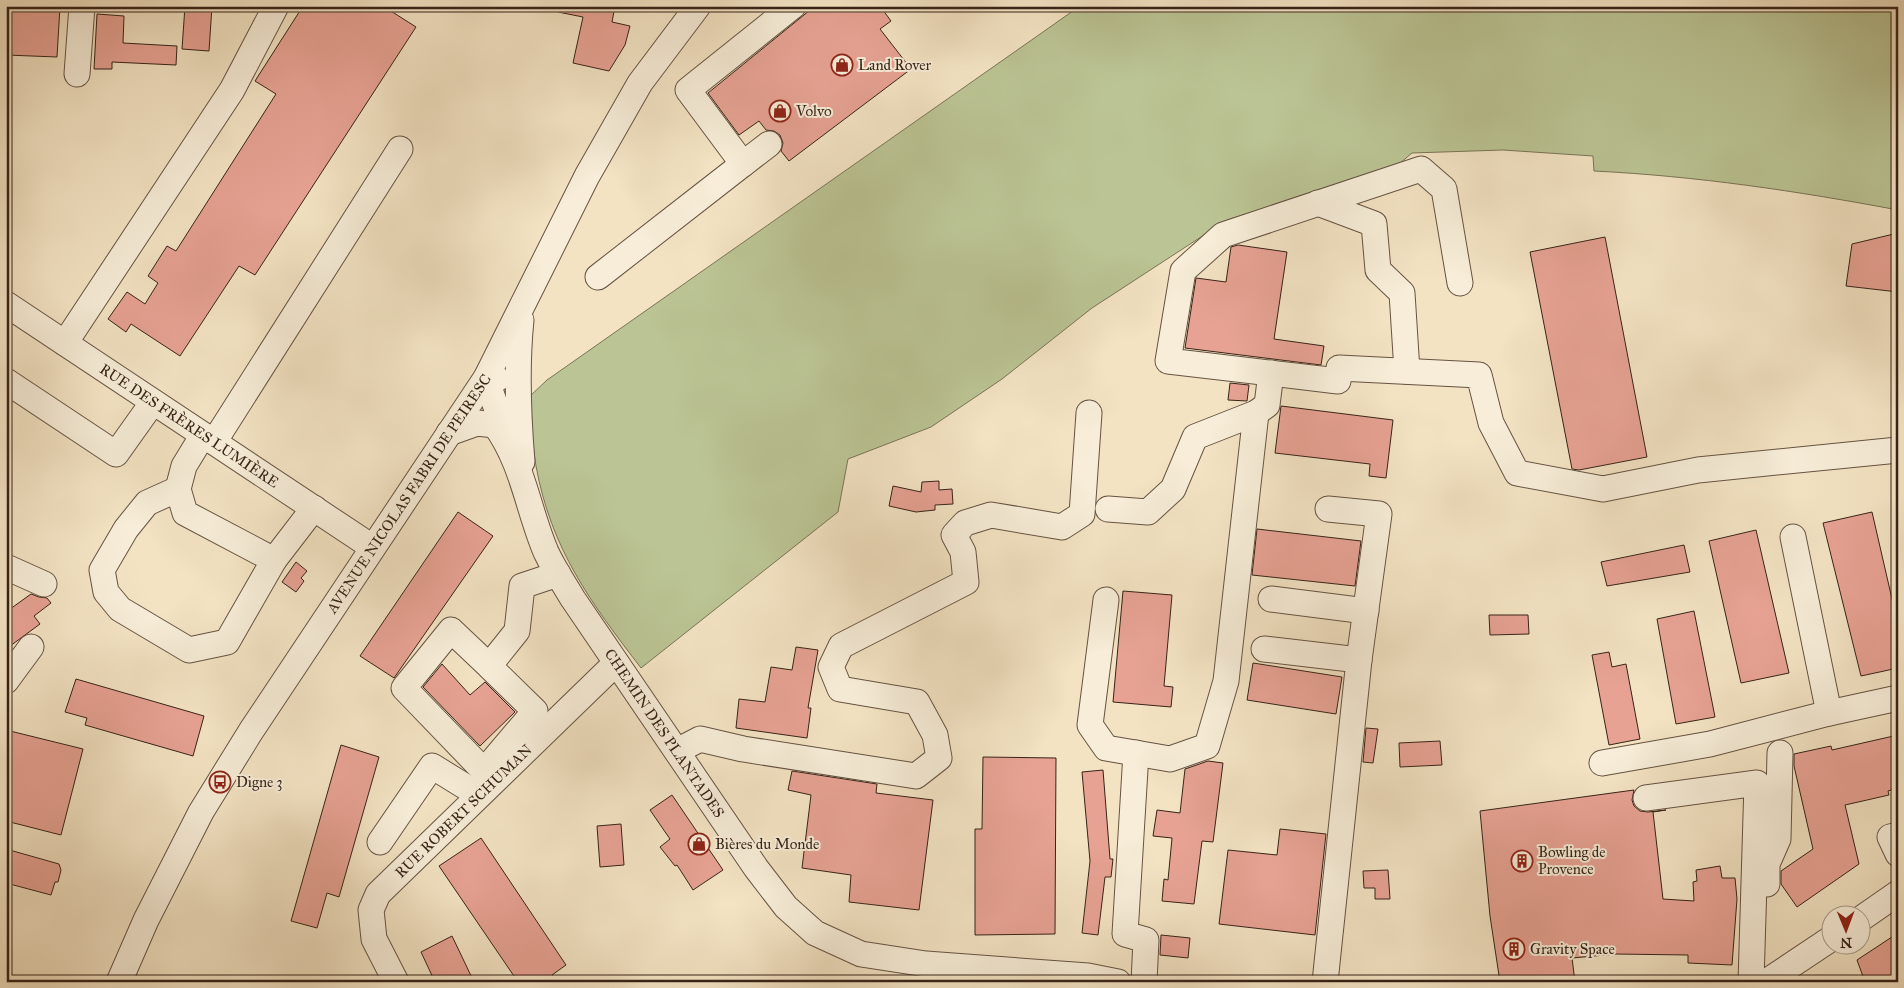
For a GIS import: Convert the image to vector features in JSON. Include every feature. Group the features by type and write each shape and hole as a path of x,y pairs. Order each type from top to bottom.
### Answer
{"street":[{"path":"77,74 82,6"},
{"path":"65,343 232,90 276,6"},
{"name":"AVENUE NICOLAS FABRI DE PEIRESC","path":"120,982 146,920 201,812 251,731 486,378 587,176 640,83 698,6"},
{"path":"743,164 688,90 793,6"},
{"path":"598,277 769,144"},
{"path":"274,560 186,512 178,489 184,466 208,438 400,149"},
{"path":"1460,283 1444,189 1421,169 1223,235 1182,272 1168,361 1338,381 1339,368 1479,375 1491,423 1517,473 1603,489 1698,470 1898,450"},
{"path":"1318,203 1374,224 1378,270 1402,293 1407,371"},
{"name":"RUE DES FRÈRES LUMIÈRE","path":"6,304 372,547"},
{"path":"522,305 517,352 517,390 524,482"},
{"path":"1108,509 1148,512 1173,489 1196,437 1256,413 1267,405 1271,373"},
{"path":"517,390 505,379 486,378 507,441 524,482"},
{"path":"6,381 116,454 153,402"},
{"path":"676,751 700,739 743,749 916,776 939,758 934,735 917,702 840,689 831,667 840,646 966,582 962,552 954,535 965,523 991,516 1062,528 1082,514 1089,413"},
{"path":"1106,600 1090,725 1106,748 1170,759 1207,746 1226,681 1256,413"},
{"path":"449,433 477,423 495,425 507,441"},
{"name":"CHEMIN DES PLANTADES","path":"524,482 546,552 572,599 786,907 815,933 861,954 926,964 1088,976 1118,982"},
{"path":"178,489 147,503 126,529 102,570 106,592 120,609 189,650 228,642 274,560 314,508"},
{"path":"1325,982 1359,660 1379,514 1328,509"},
{"path":"1793,537 1830,713"},
{"path":"6,567 44,584"},
{"path":"489,666 517,631 522,586 558,574"},
{"path":"1271,599 1366,611"},
{"path":"451,630 489,666 535,711 484,771 404,688 451,630"},
{"path":"6,681 31,647"},
{"path":"1264,649 1359,660"},
{"name":"RUE ROBERT SCHUMAN","path":"396,982 374,939 371,910 378,894 616,663"},
{"path":"1602,762 1710,744 1830,713 1898,698"},
{"path":"1136,753 1125,934 1146,940 1144,982"},
{"path":"1765,982 1768,864 1778,838 1780,753"},
{"path":"380,842 432,766 479,795"},
{"path":"1646,798 1757,783 1751,982"},
{"path":"1898,835 1890,837 1898,854"},
{"path":"1872,911 1898,893"},
{"path":"1765,982 1822,945"}],"green space":[{"path":"1080,6 1898,6 1898,210 1746,185 1594,171 1593,156 1503,150 1412,153 1399,164 1227,220 1092,308 1002,379 931,427 848,459 838,512 641,668 606,621 575,574 552,523 536,466 529,397 547,380"}],"building":[{"path":"6,6 60,6 57,57 6,55"},
{"path":"185,6 212,6 209,51 182,49"},
{"path":"303,6 383,6 416,27 255,275 239,266 180,356 131,324 126,332 108,319 127,292 145,304 158,283 148,276 167,246 176,251 276,94 255,81"},
{"path":"559,6 615,6 612,22 630,26 625,45 609,71 573,63 583,17 558,12"},
{"path":"815,6 880,6 891,21 880,29 911,69 789,161 781,151 783,143 780,135 774,131 766,130 759,121 739,135 708,93"},
{"path":"97,14 124,16 123,43 177,46 176,65 112,62 112,69 94,69"},
{"path":"1898,233 1898,292 1846,286 1852,244"},
{"path":"1605,237 1647,457 1579,470 1572,469 1530,252"},
{"path":"1238,245 1287,252 1274,339 1324,346 1321,365 1185,348 1196,278 1226,282 1231,247"},
{"path":"1230,383 1249,385 1247,401 1228,400"},
{"path":"1281,406 1393,420 1386,478 1369,476 1370,464 1275,453"},
{"path":"939,481 939,490 952,489 953,504 935,505 935,510 916,512 889,506 893,486 921,492 922,482"},
{"path":"458,512 493,536 394,678 360,656"},
{"path":"1872,512 1898,625 1898,668 1861,676 1823,523"},
{"path":"1257,529 1361,541 1355,586 1252,575"},
{"path":"1756,530 1789,673 1741,683 1709,541"},
{"path":"1684,545 1690,572 1607,586 1601,562"},
{"path":"296,562 307,571 301,578 304,581 296,592 282,582"},
{"path":"1123,591 1172,595 1164,686 1173,687 1171,707 1113,702"},
{"path":"31,594 47,598 51,603 34,616 40,624 6,649 6,612"},
{"path":"1694,611 1715,717 1676,724 1657,619"},
{"path":"1489,615 1528,615 1529,634 1490,635"},
{"path":"796,647 818,650 808,708 811,708 807,738 736,728 739,699 765,702 771,667 792,670"},
{"path":"1609,652 1612,667 1626,664 1640,739 1609,745 1592,655"},
{"path":"1253,663 1342,677 1336,714 1247,700"},
{"path":"442,664 470,695 485,682 515,712 480,746 423,687"},
{"path":"76,679 204,716 193,756 85,725 87,718 65,712"},
{"path":"1366,728 1378,729 1373,763 1363,762"},
{"path":"10,731 83,749 61,835 6,821 6,748"},
{"path":"1898,735 1898,788 1888,791 1889,795 1845,805 1859,864 1797,907 1781,884 1781,871 1813,849 1794,766 1794,754 1831,746 1832,750"},
{"path":"1440,741 1442,765 1400,767 1399,743"},
{"path":"341,745 379,757 339,897 327,893 317,928 291,921"},
{"path":"983,757 1056,758 1055,934 975,935 975,829 982,829"},
{"path":"1208,761 1223,763 1213,842 1202,841 1194,904 1162,901 1164,879 1168,880 1172,838 1153,836 1157,810 1180,813 1185,769"},
{"path":"1103,770 1110,859 1113,859 1111,877 1105,877 1098,935 1082,933 1090,861 1082,772"},
{"path":"792,771 877,784 876,793 933,800 919,910 849,902 851,875 802,868 811,795 788,790"},
{"path":"1634,790 1632,800 1634,806 1640,811 1666,810 1653,812 1663,899 1694,901 1693,882 1697,881 1696,870 1720,866 1722,878 1735,878 1737,899 1732,965 1688,963 1688,955 1616,954 1572,958 1575,982 1500,982 1490,916 1480,811"},
{"path":"672,795 723,870 693,890 677,865 675,866 660,847 670,839 650,810"},
{"path":"621,824 624,865 600,867 597,826"},
{"path":"1280,829 1326,834 1315,935 1219,924 1228,850 1277,855"},
{"path":"481,838 566,965 552,975 557,982 518,982 439,866"},
{"path":"6,849 59,864 61,870 58,882 55,882 51,895 6,883"},
{"path":"1388,870 1390,899 1375,899 1375,888 1364,888 1363,871"},
{"path":"1898,933 1898,982 1865,982 1857,960 1863,956 1872,956 1872,950"},
{"path":"1161,935 1190,938 1188,958 1160,955"},
{"path":"452,936 474,982 435,982 421,952"}],"place":[{"name":"Land Rover","path":"842,65"},
{"name":"Volvo","path":"780,111"},
{"name":"Digne 3","path":"220,782"},
{"name":"Bières du Monde","path":"699,844"},
{"name":"Bowling de Provence","path":"1522,861"},
{"name":"Gravity Space","path":"1514,949"}]}
